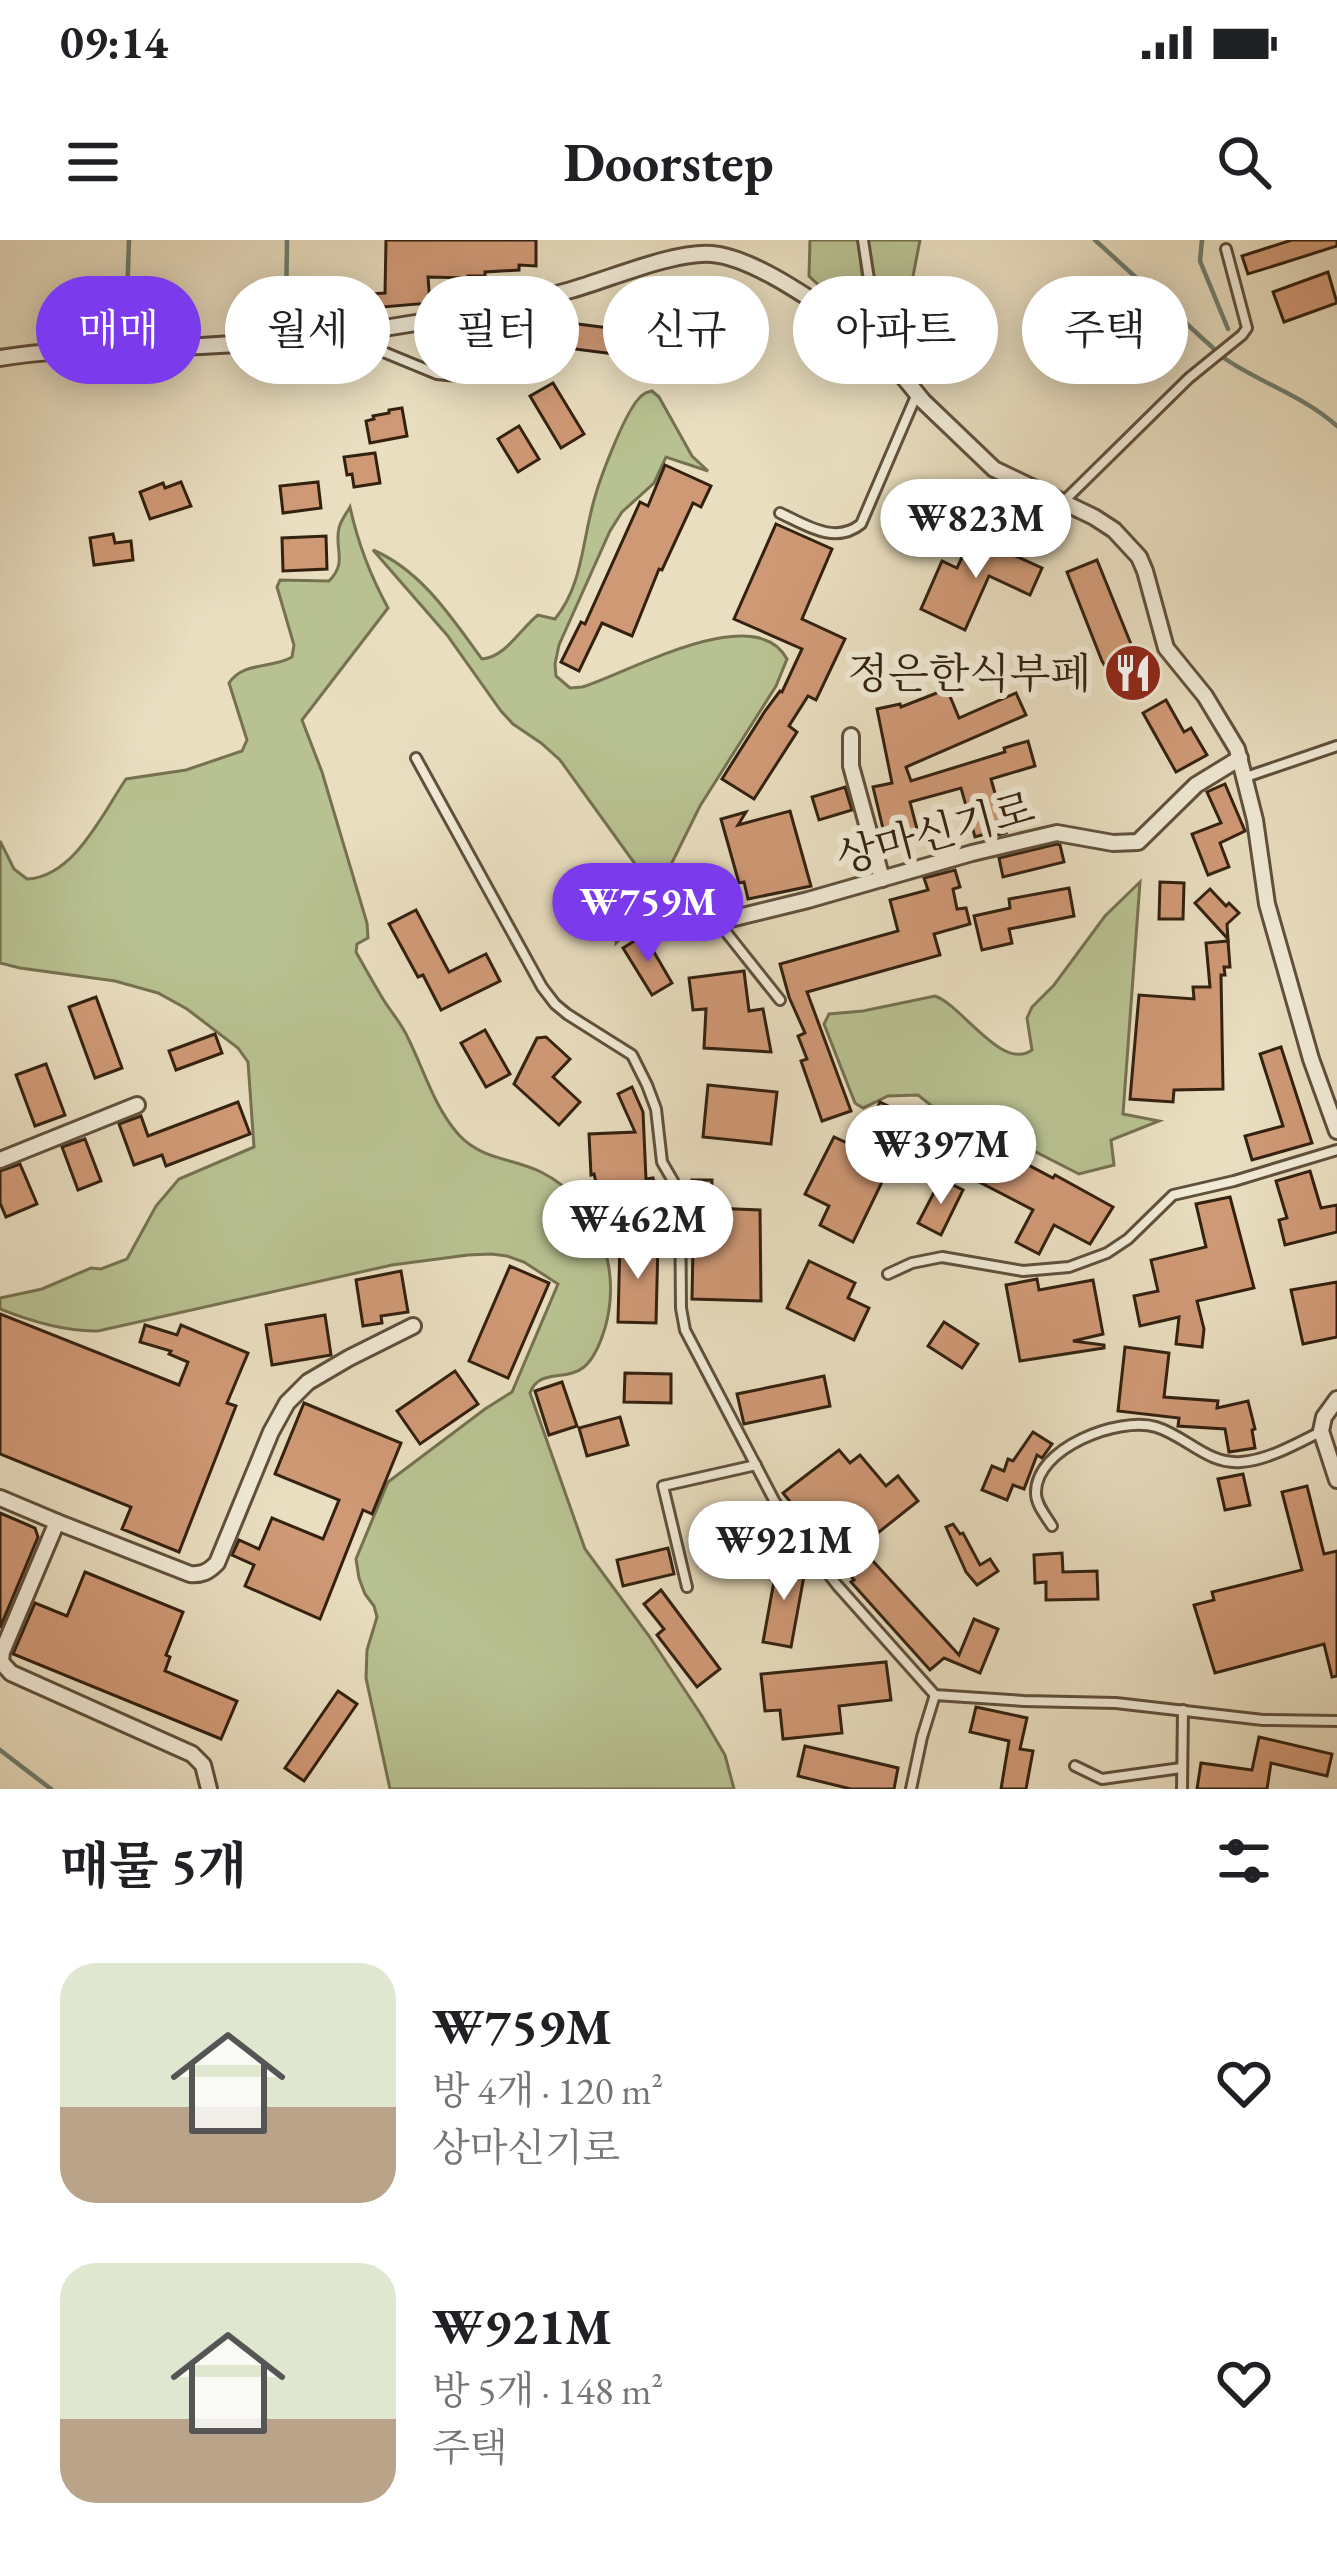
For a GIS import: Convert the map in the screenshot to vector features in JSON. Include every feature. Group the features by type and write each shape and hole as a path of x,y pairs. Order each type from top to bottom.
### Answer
{"street":[{"path":"390,327 543,297 677,256 698,254 743,262 793,292"},
{"path":"0,358 225,344"},
{"path":"909,384 994,469 1114,530 1139,557 1166,648 1205,696 1240,758 1267,904 1311,1059 1337,1131"},
{"path":"851,736 850,766 882,879"},
{"name":"상마신기로","path":"718,922 1057,833 1113,844 1138,842 1196,785 1240,758"},
{"path":"0,1160 137,1105"},
{"path":"0,1498 190,1574 210,1571 287,1402 308,1382 413,1326"},
{"path":"1337,1399 1321,1431 1337,1480"},
{"path":"57,1522 1,1662 10,1673 192,1754 203,1765 209,1789"}],"lane":[{"path":"863,240 868,276"},
{"path":"1064,501 1247,328 1226,249"},
{"path":"780,513 837,535 861,524 917,394"},
{"path":"1246,777 1337,746"},
{"path":"416,758 554,1004 632,1055 639,1067 656,1109 662,1162 680,1193 682,1322 775,1502 837,1585 935,1695 1116,1703 1262,1720 1337,1721"},
{"path":"686,903 701,905 718,922 780,1000"},
{"path":"888,1274 942,1256 1023,1271 1069,1267 1128,1239 1183,1190 1234,1181 1337,1150"},
{"path":"1052,1526 1037,1500 1040,1478 1064,1449 1109,1428 1155,1427 1212,1458 1241,1462 1272,1454 1321,1431"},
{"path":"688,1587 663,1486 756,1465"},
{"path":"911,1789 935,1695"},
{"path":"1182,1789 1183,1710"},
{"path":"1075,1766 1102,1779 1181,1768"}],"green space":[{"path":"810,240 858,240 862,276 809,276"},
{"path":"866,240 920,240 913,276 874,276"},
{"path":"652,391 692,456 708,471 666,457 654,483 622,512 559,645 556,676 570,688 582,687 720,638 748,636 771,642 787,659 776,686 700,806 655,897 616,943 638,868 560,760 501,711 447,635 373,550 421,583 482,659 491,657 538,615 555,619 564,606 614,445 637,400"},
{"path":"350,507 365,559 388,608 302,720 367,923 368,938 357,944 356,952 406,1033 436,1100 459,1135 478,1149 530,1167 561,1185 591,1218 601,1238 610,1282 605,1328 597,1349 584,1367 540,1380 530,1393 585,1549 702,1716 725,1755 734,1789 390,1789 366,1678 367,1650 377,1617 359,1578 356,1559 388,1482 512,1392 558,1284 507,1256 468,1255 392,1265 98,1331 48,1325 0,1309 0,1298 42,1289 127,1259 156,1206 179,1179 254,1147 248,1062 238,1048 187,1009 158,993 115,981 0,963 0,841 14,869 27,879 44,876 86,841 126,779 186,770 242,751 247,740 229,683 242,671 292,657 294,645 277,587 280,580 329,581 338,568 339,528"},
{"path":"1140,882 1123,1114 1159,1121 1111,1140 1114,1165 1079,1174 1018,1143 969,1129 918,1095 888,1096 863,1108 855,1103 824,1024 829,1014 935,996 995,1045 1020,1054 1032,1050 1027,1018 1032,1007 1105,916"}],"building":[{"path":"386,240 536,240 536,266 519,265 519,270 485,272 485,276 414,276 414,304 390,306 390,276 385,276"},
{"path":"1292,240 1337,240 1337,246 1248,274 1242,256"},
{"path":"1328,272 1337,303 1284,322 1273,292"},
{"path":"579,324 603,327 603,353 579,350"},
{"path":"554,384 584,434 561,448 530,396"},
{"path":"402,408 407,436 370,443 366,421"},
{"path":"519,426 539,459 518,472 498,439"},
{"path":"375,453 380,483 354,487 344,457"},
{"path":"665,465 711,486 701,507 693,503 632,636 602,623 579,671 561,662 581,622 585,624 640,502 648,506"},
{"path":"181,482 191,506 150,519 140,492"},
{"path":"318,482 321,508 283,513 280,486"},
{"path":"776,524 832,549 802,619 845,639 816,700 808,696 789,726 797,732 754,799 722,779 782,692 802,649 734,619"},
{"path":"113,534 115,543 131,541 133,560 94,565 90,538"},
{"path":"326,536 327,569 283,571 282,538"},
{"path":"972,536 1042,568 1030,595 989,576 965,630 921,609 942,561 957,568"},
{"path":"1097,560 1137,659 1145,654 1155,671 1121,691 1102,661 1067,572"},
{"path":"947,689 959,718 1016,693 1026,715 906,767 911,781 1028,741 1035,766 991,779 1006,833 975,837 961,788 910,802 918,833 886,841 873,787 892,783 877,709 901,707"},
{"path":"1166,700 1184,732 1191,728 1207,755 1176,772 1143,713"},
{"path":"1225,784 1245,831 1220,843 1229,867 1208,875 1192,834 1221,823 1207,792"},
{"path":"845,787 852,810 819,820 812,797"},
{"path":"790,811 811,886 748,899 721,819 746,812 738,825"},
{"path":"1057,844 1064,862 1003,877 999,858"},
{"path":"955,870 960,887 953,889 957,909 966,908 970,924 934,934 940,955 807,992 851,1111 822,1121 801,1061 807,1059 798,1036 805,1033 780,964 898,931 890,900 928,890 924,878"},
{"path":"1160,882 1184,883 1183,919 1159,919"},
{"path":"1069,888 1074,916 1009,929 1012,943 982,950 974,916 1010,908 1009,899"},
{"path":"1210,889 1239,913 1227,924 1228,939 1195,903"},
{"path":"416,910 449,972 486,954 500,981 441,1010 389,924"},
{"path":"644,935 672,983 652,995 623,948"},
{"path":"1228,941 1230,967 1224,967 1225,975 1221,975 1223,1089 1174,1090 1173,1102 1130,1099 1139,995 1194,999 1193,987 1210,987 1206,943"},
{"path":"744,971 749,1011 763,1009 771,1052 704,1048 706,1009 693,1010 689,978"},
{"path":"96,997 122,1068 95,1078 69,1007"},
{"path":"485,1030 510,1074 486,1087 461,1043"},
{"path":"215,1034 222,1053 176,1070 169,1051"},
{"path":"546,1037 570,1059 553,1077 580,1102 559,1125 514,1084 537,1038"},
{"path":"1281,1047 1312,1143 1252,1160 1245,1136 1283,1126 1260,1054"},
{"path":"46,1064 65,1115 35,1126 16,1075"},
{"path":"708,1085 777,1092 771,1144 703,1137"},
{"path":"632,1087 643,1112 646,1179 653,1178 662,1215 607,1228 591,1175 589,1134 635,1132 618,1094"},
{"path":"238,1102 250,1134 166,1166 162,1155 134,1165 119,1124 141,1116 148,1136"},
{"path":"880,1102 913,1118 853,1242 820,1225 829,1206 805,1194 834,1137 858,1148"},
{"path":"85,1139 101,1181 78,1190 62,1147"},
{"path":"979,1139 1113,1207 1090,1244 1054,1225 1039,1254 1016,1242 1033,1210 962,1173"},
{"path":"20,1164 37,1204 6,1217 0,1203 0,1171"},
{"path":"1310,1171 1321,1208 1337,1205 1337,1232 1285,1245 1279,1220 1287,1218 1276,1181"},
{"path":"941,1179 963,1190 941,1235 918,1223"},
{"path":"692,1180 712,1180 711,1208 760,1210 761,1301 692,1299"},
{"path":"1230,1197 1254,1288 1197,1301 1204,1329 1202,1347 1176,1344 1179,1317 1140,1326 1134,1296 1158,1291 1151,1260 1206,1247 1196,1204"},
{"path":"620,1241 658,1242 656,1323 618,1322"},
{"path":"809,1261 855,1283 848,1298 869,1308 854,1340 787,1308"},
{"path":"510,1266 549,1283 508,1378 469,1361"},
{"path":"401,1271 408,1312 381,1316 382,1323 363,1326 356,1280"},
{"path":"1037,1279 1039,1290 1093,1280 1103,1334 1073,1341 1104,1348 1020,1361 1006,1285"},
{"path":"1337,1282 1337,1337 1303,1344 1291,1290"},
{"path":"0,1314 179,1385 188,1362 169,1354 171,1351 140,1342 145,1325 177,1335 181,1325 248,1353 227,1403 236,1406 179,1552 122,1529 131,1507 0,1454"},
{"path":"325,1315 331,1355 272,1365 266,1325"},
{"path":"944,1322 978,1344 962,1368 928,1346"},
{"path":"1125,1347 1169,1353 1164,1397 1218,1401 1217,1408 1248,1401 1255,1448 1229,1452 1225,1429 1178,1426 1179,1418 1118,1411"},
{"path":"455,1371 478,1404 420,1444 397,1411"},
{"path":"625,1373 671,1374 671,1403 624,1402"},
{"path":"824,1376 830,1406 744,1424 737,1394"},
{"path":"562,1382 577,1426 549,1435 535,1391"},
{"path":"304,1403 401,1443 372,1514 363,1510 320,1619 245,1586 254,1565 232,1555 239,1540 259,1549 272,1518 323,1539 339,1500 275,1474"},
{"path":"620,1417 628,1445 587,1456 579,1428"},
{"path":"1033,1432 1052,1444 1042,1458 1037,1455 1024,1489 1013,1485 1007,1500 982,1490 992,1466 1004,1471 1008,1459 1013,1461"},
{"path":"839,1450 850,1463 860,1455 886,1486 898,1476 918,1501 860,1547 959,1655 974,1619 998,1629 980,1673 944,1658 930,1670 851,1582 854,1580 783,1493"},
{"path":"1243,1474 1250,1505 1225,1510 1218,1479"},
{"path":"1307,1486 1324,1554 1337,1551 1337,1676 1332,1677 1324,1644 1215,1673 1194,1605 1214,1600 1212,1592 1302,1570 1282,1492"},
{"path":"0,1513 35,1528 38,1537 0,1628"},
{"path":"953,1524 980,1565 990,1559 998,1571 977,1585 946,1527"},
{"path":"752,1528 757,1554 701,1565 696,1539"},
{"path":"668,1548 674,1574 623,1586 617,1560"},
{"path":"1062,1553 1063,1572 1097,1571 1098,1599 1046,1600 1046,1582 1035,1583 1034,1555"},
{"path":"778,1559 806,1565 791,1647 763,1642"},
{"path":"85,1572 183,1612 166,1655 170,1657 165,1671 237,1701 221,1739 13,1654 35,1603 67,1616"},
{"path":"661,1590 720,1669 697,1687 657,1635 664,1629 644,1604"},
{"path":"886,1662 891,1700 839,1706 842,1733 783,1739 780,1710 765,1711 761,1674"},
{"path":"338,1691 357,1704 304,1781 285,1768"},
{"path":"976,1707 1027,1718 1020,1749 1033,1751 1026,1789 1001,1789 1009,1741 970,1732"},
{"path":"1259,1737 1332,1754 1327,1776 1271,1763 1267,1789 1197,1789 1201,1763 1252,1770"},
{"path":"805,1746 898,1768 894,1789 851,1789 798,1776"}],"waterway":[{"path":"128,276 129,240"},
{"path":"286,276 287,240"},
{"path":"1095,240 1224,358 1337,426"},
{"path":"1202,240 1200,261 1228,329"},
{"path":"0,1750 51,1789"}],"place":[{"name":"정은한식부페","path":"1133,673"}]}
